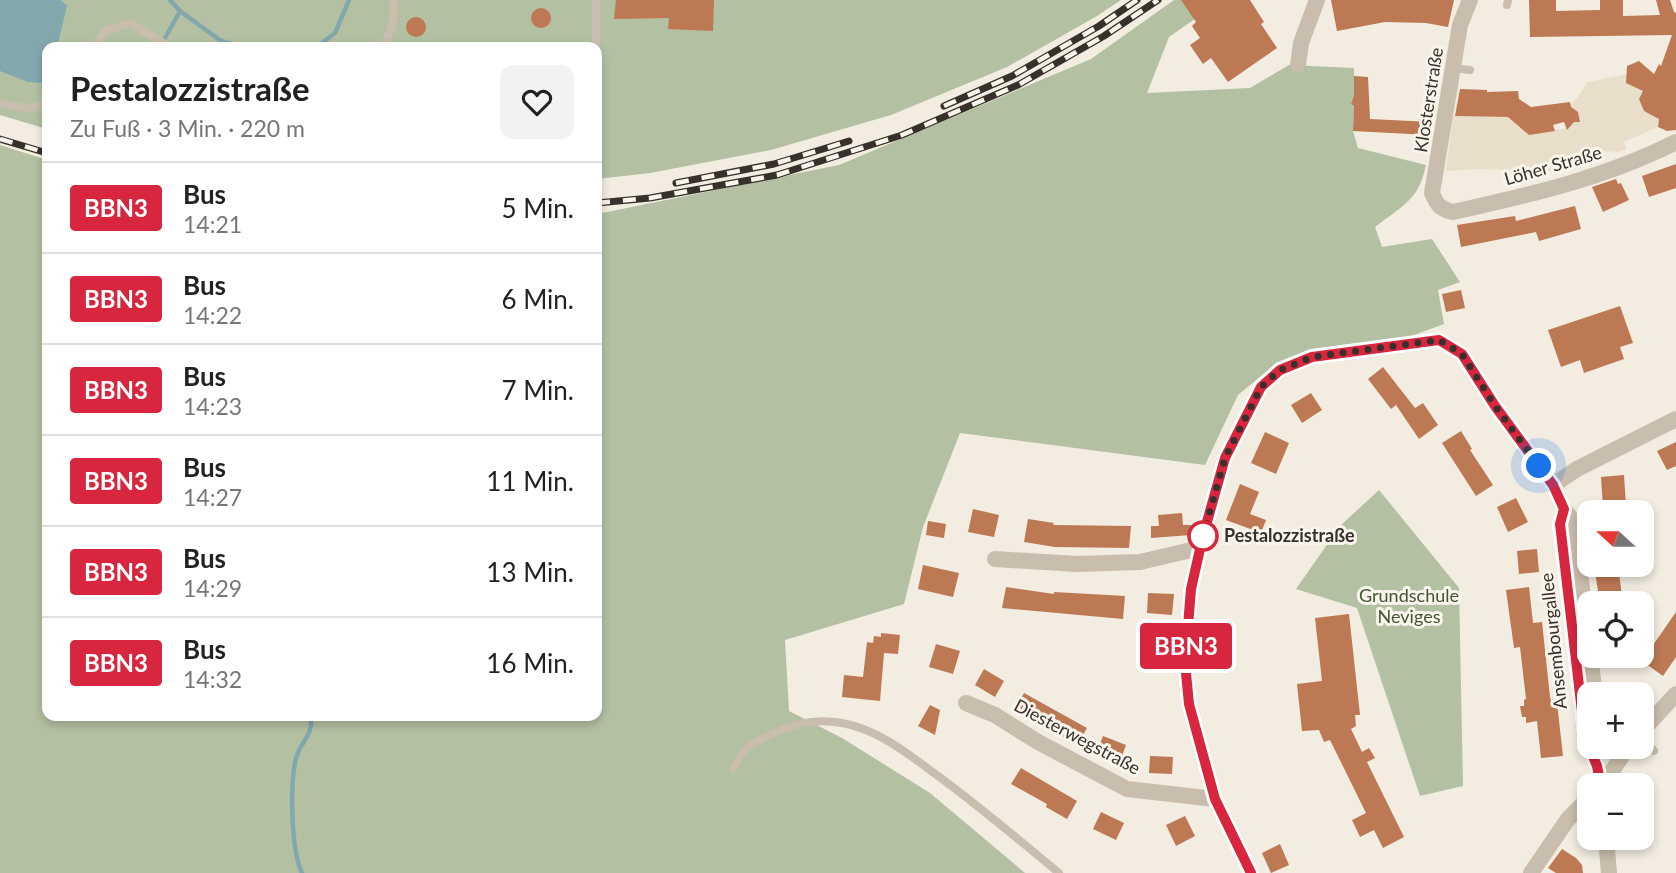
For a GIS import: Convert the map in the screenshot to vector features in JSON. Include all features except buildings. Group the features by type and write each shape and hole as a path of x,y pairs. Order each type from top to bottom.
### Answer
{"street":[{"path":"1298,65 1301,43 1317,0"},
{"name":"Klosterstraße","path":"1438,206 1432,193 1460,25 1470,0"},
{"name":"Löher Straße","path":"1438,206 1453,212 1553,190 1640,160 1676,142"},
{"name":"Ansembourgallee","path":"1200,548 1225,458 1261,387 1280,370 1312,357 1439,340 1462,354 1495,406 1553,485 1574,523 1582,591"},
{"path":"1553,485 1577,469 1676,419"},
{"name":"Ansembourgallee","path":"1564,509 1560,524 1585,737 1598,773"},
{"path":"995,559 1077,564 1140,562 1200,548 1191,589 1185,663 1189,704 1215,799 1251,873"},
{"path":"1654,718 1676,694"},
{"name":"Diesterwegstraße","path":"966,703 995,715 1038,742 1127,789 1215,799"},
{"name":"Ansembourgallee","path":"1597,759 1597,766"},
{"path":"1531,873 1577,810"},
{"path":"1607,850 1609,873"}],"lane":[{"path":"386,42 393,23 394,0"},
{"path":"596,42 597,0"},
{"path":"97,42 105,31 130,23 162,42"},
{"path":"1453,68 1470,70"},
{"path":"0,103 30,109 42,105"},
{"path":"733,769 744,748 785,727 813,721 842,722 866,730 900,748 975,803 1059,873"}],"green space":[{"path":"0,0 1121,0 1007,67 891,115 771,150 650,173 602,178 602,42 42,42 42,128 0,115"},
{"path":"1174,0 1222,0 1169,37 1147,93 1250,88 1289,65 1354,68 1354,95 1351,104 1354,106 1353,131 1358,148 1426,165 1414,194 1375,227 1382,247 1432,239 1460,282 1438,290 1444,324 1373,350 1267,371 1238,395 1205,465 960,433 923,527 904,604 785,640 789,711 842,738 930,793 1025,873 0,873 0,145 42,158 42,721 602,721 602,213 839,165 1091,59"},
{"name":"Grundschule Neviges","path":"1379,490 1459,588 1463,786 1420,796 1357,608 1296,589 1340,526"}],"shaded area":[{"path":"1627,74 1626,83 1643,91 1639,99 1644,110 1659,119 1658,127 1624,142 1626,149 1620,152 1603,151 1578,159 1579,164 1553,171 1446,171 1453,116 1508,117 1529,135 1568,128 1579,121 1578,112 1571,110 1571,106 1588,82"}],"water":[{"path":"0,0 61,0 67,6 58,42 42,42 42,83 28,82 0,71"}],"waterway":[{"path":"170,0 180,11 225,42"},
{"path":"323,42 335,33 349,0"},
{"path":"163,42 180,11"},
{"path":"302,873 293,832 293,781 297,755 309,732 311,721"}],"railway":[{"path":"944,106 1012,76 1099,26 1137,0"},
{"path":"602,203 650,198 777,175 902,135 1018,85 1104,36 1158,0"},
{"path":"0,139 42,152"},
{"path":"676,183 774,164 849,141"}],"bus line":[{"name":"BBN3","path":"1251,873 1215,799 1189,704 1185,663 1191,589 1225,458 1261,387 1280,370 1312,357 1439,340 1462,354 1495,406 1553,485 1564,509 1560,524 1585,737 1598,773"}],"place":[{"name":"Pestalozzistraße","path":"1203,536"}],"route":[{"path":"1203,536 1225,458 1261,387 1280,370 1312,357 1439,340 1462,354 1495,406 1539,466"}]}
